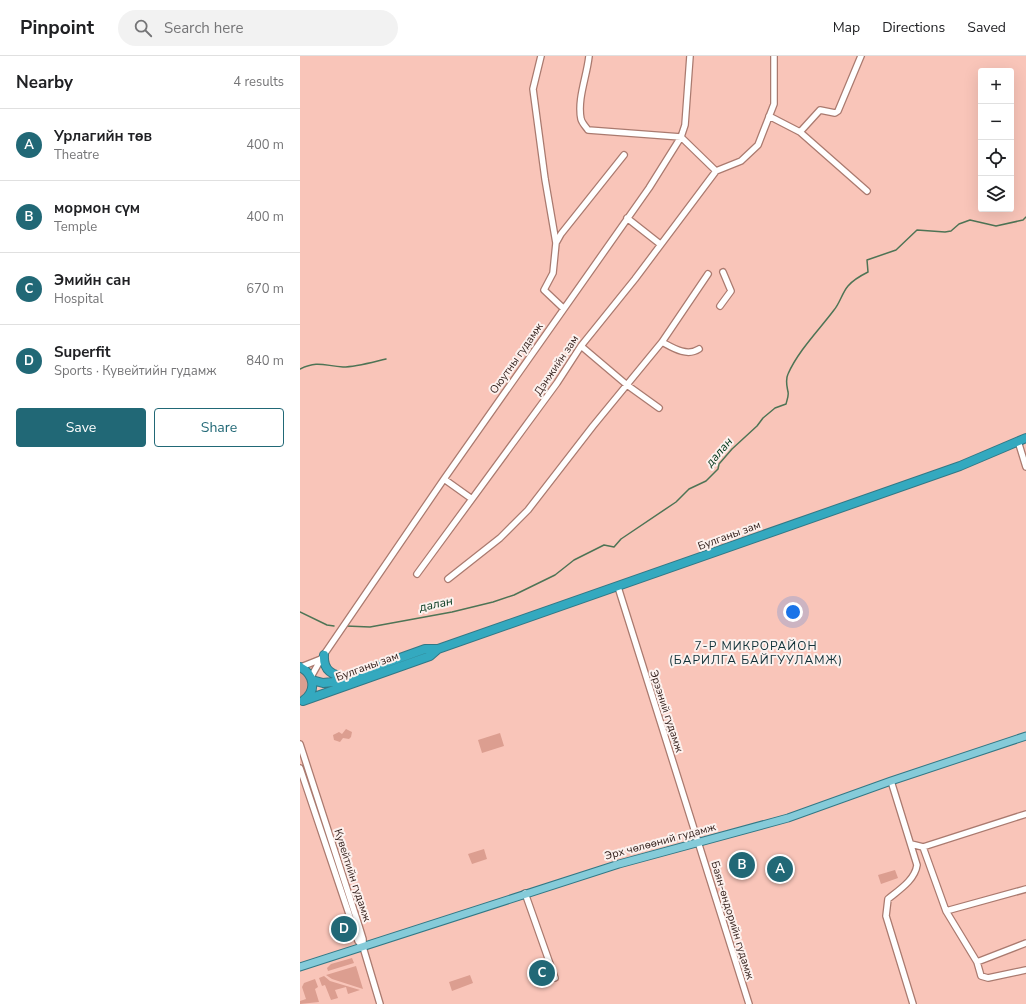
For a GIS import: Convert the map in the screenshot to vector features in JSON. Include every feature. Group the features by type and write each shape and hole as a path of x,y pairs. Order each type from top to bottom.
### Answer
{"highway":[{"name":"Булганы зам","path":"312,679 328,683 350,677 426,649 438,649 960,466 1022,440"},
{"name":"Булганы зам","path":"301,702 430,656 438,649"},
{"path":"323,657 328,671 339,676 350,677"},
{"path":"300,667 312,679 312,690 301,702"}],"main road":[{"name":"Эрх чөлөөний гудамж","path":"300,967 525,893 698,841 748,830 788,818 891,781 1026,736"}],"street":[{"path":"541,56 533,89 544,179 556,244 553,273 544,290 563,308"},
{"path":"589,56 588,71 582,98 581,120 588,130 681,137 716,171 741,161 758,145 775,96 774,56"},
{"name":"Оюутны гудамж","path":"312,679 323,657 444,479 627,218 681,137 685,125 690,56"},
{"path":"800,132 820,110 835,113 838,111 861,56"},
{"path":"769,116 800,132 867,191"},
{"path":"556,244 561,234 624,155"},
{"name":"Дэнжийн зам","path":"417,574 557,382 581,346 635,279 716,171"},
{"path":"627,218 660,244"},
{"path":"720,306 731,291 723,272"},
{"path":"448,578 500,538 528,510 593,426 662,342 708,274"},
{"path":"662,342 678,351 686,352 699,349"},
{"path":"581,346 627,386 659,408"},
{"path":"1022,440 1026,467"},
{"path":"444,479 472,499"},
{"name":"Эрээний гудамж","path":"618,587 698,841"},
{"path":"300,667 323,657"},
{"name":"Кувейтийн гудамж","path":"300,744 363,939 362,947"},
{"name":"Кувейтийн гудамж","path":"300,768 358,941 362,947"},
{"path":"891,781 916,860 916,872 888,899 886,908 889,927 913,1004"},
{"path":"911,844 923,847 1026,814"},
{"name":"Баян-өндорийн гудамж","path":"698,841 749,1004"},
{"path":"923,847 946,911 977,962 981,976 984,978 1026,970"},
{"path":"946,911 1026,889"},
{"path":"525,893 554,978"},
{"path":"977,962 1026,943"},
{"path":"362,947 380,1004"}],"shaded area":[{"path":"300,671 308,681 308,688 304,695 300,698"},
{"path":"346,729 352,732 349,739 343,738 340,742 334,740 333,735 339,732 342,734"},
{"path":"500,733 504,746 482,753 478,740"},
{"path":"484,849 487,859 472,864 468,854"},
{"path":"895,870 898,878 881,884 878,875"},
{"path":"352,958 354,963 328,971 327,968 331,964"},
{"path":"356,966 363,989 332,979 326,975"},
{"path":"470,975 473,983 452,991 449,982"},
{"path":"324,976 330,981 360,990 348,994 346,987 335,990 338,998 331,1000 325,985 322,986 319,978"},
{"path":"315,979 318,987 315,989 319,1002 300,1004 300,1001 306,999 302,987 304,983"}],"waterway":[{"name":"далан","path":"346,626 370,627 452,612 493,602 514,595 555,575 574,560 604,545 614,547 621,539 676,502 689,489 706,481 718,469 719,464 732,449 757,426 763,418 775,408 786,404 788,395 786,383 792,365 836,307 848,286 857,278 868,272 867,260 896,250 917,230 951,231 959,224 970,220 996,226 1023,220 1026,217"},
{"path":"300,369 317,364 343,367 353,366 386,359"},
{"path":"300,612 327,625 334,626"}],"place":[{"name":"мормон сүм","path":"742,865"},
{"name":"Урлагийн төв","path":"780,869"},
{"name":"Superfit","path":"344,929"},
{"name":"Эмийн сан","path":"542,973"}],"district":[{"name":"7-Р МИКРОРАЙОН (БАРИЛГА БАЙГУУЛАМЖ)","path":"756,653"}]}
